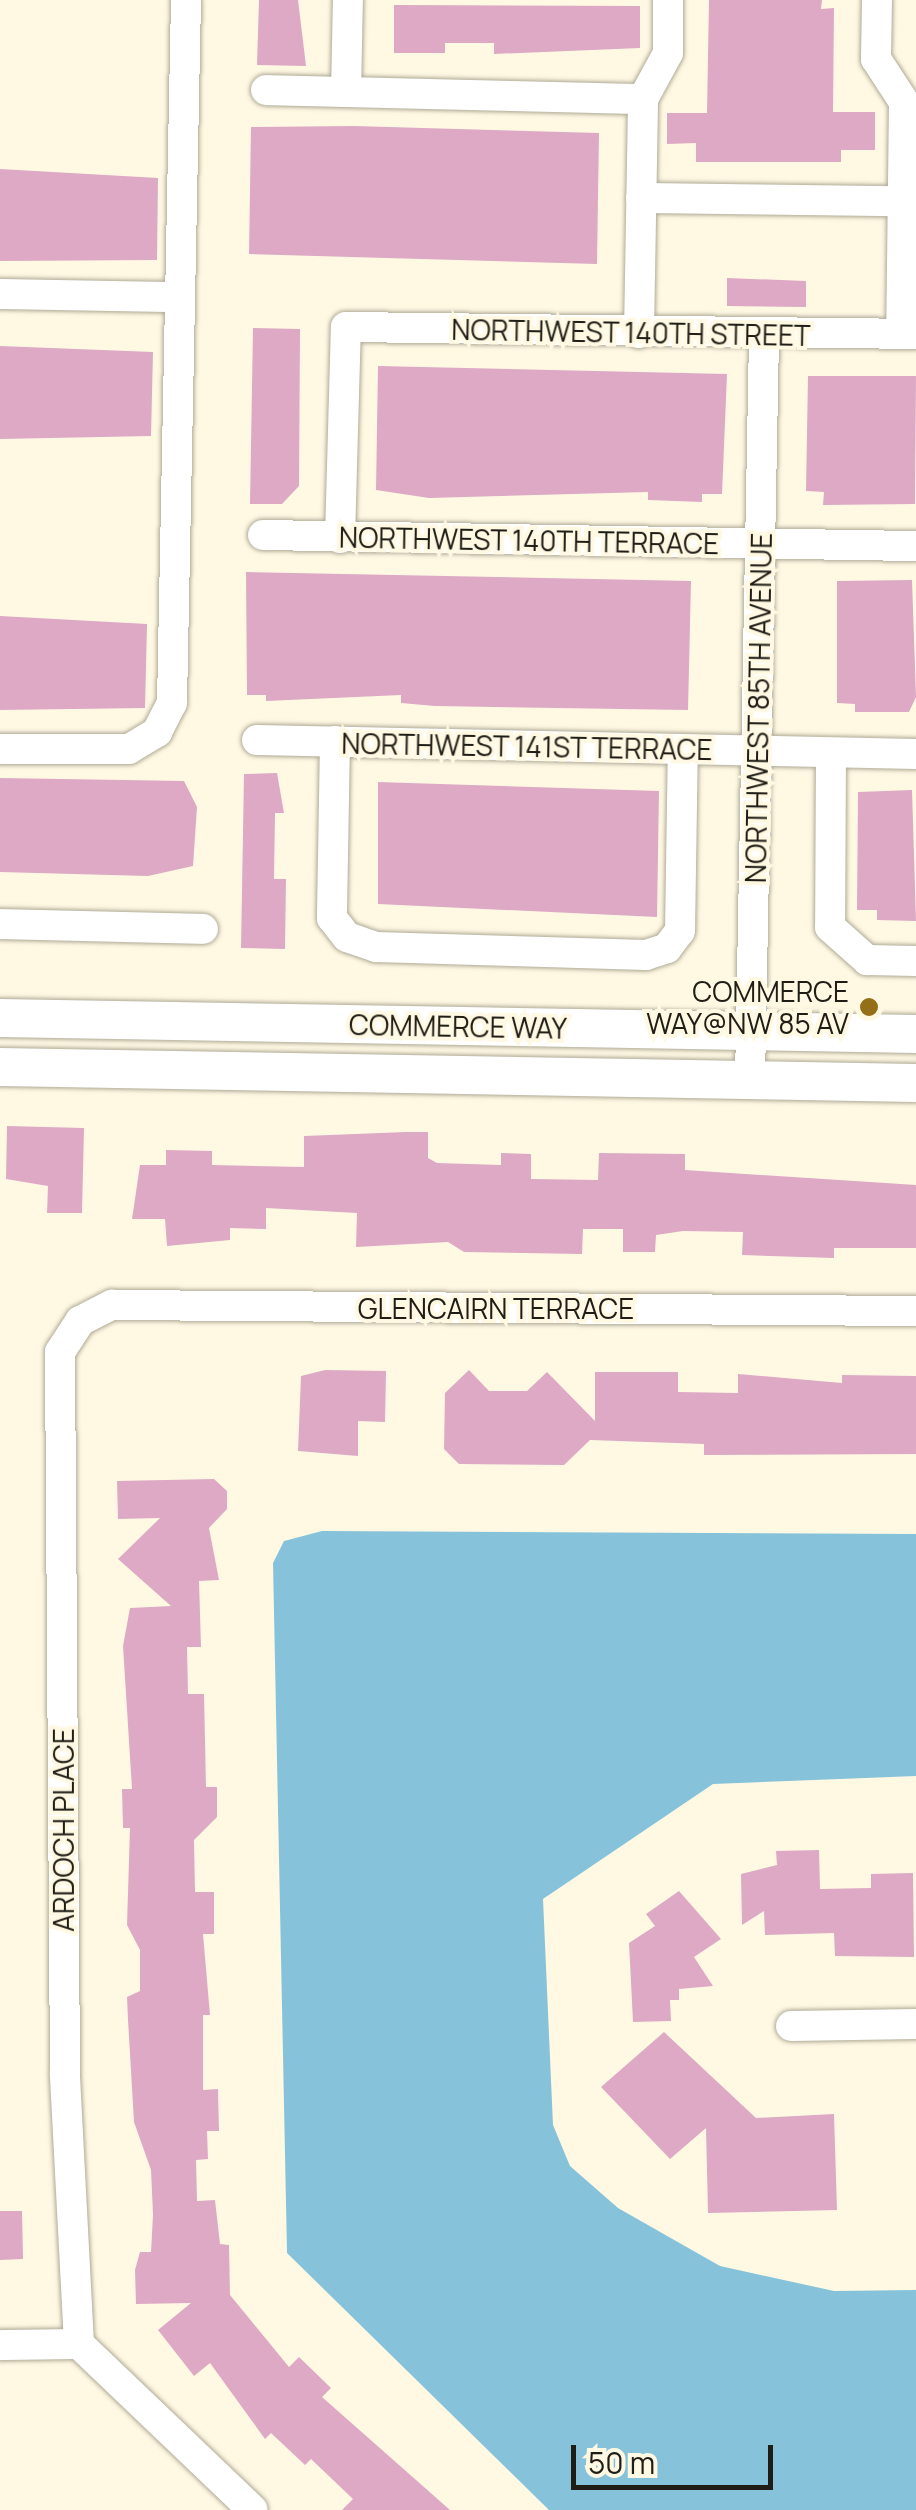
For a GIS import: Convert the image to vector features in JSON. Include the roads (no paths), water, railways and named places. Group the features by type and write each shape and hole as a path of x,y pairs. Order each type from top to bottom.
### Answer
{"street":[{"path":"0,749 123,750 145,743 169,713 186,0"},
{"path":"346,92 348,0"},
{"path":"640,333 643,99 668,53 668,0"},
{"path":"878,0 876,59 910,102 903,201 908,334"},
{"path":"266,90 643,99"},
{"path":"641,198 903,201"},
{"path":"0,294 180,298"},
{"name":"NORTHWEST 140TH STREET","path":"340,538 346,327 908,334"},
{"name":"NORTHWEST 85TH AVENUE","path":"750,1080 764,335"},
{"name":"NORTHWEST 140TH TERRACE","path":"263,535 916,546"},
{"name":"NORTHWEST 141ST TERRACE","path":"257,740 916,754"},
{"path":"336,741 332,918 347,937 376,947 646,955 667,948 680,931 683,749"},
{"path":"831,752 830,927 844,946 867,960 916,961"},
{"path":"0,924 203,929"},
{"name":"COMMERCE WAY","path":"0,1018 916,1034"},
{"name":"COMMERCE WAY","path":"0,1067 916,1083"},
{"name":"GLENCAIRN TERRACE","path":"80,1321 112,1305 916,1312"},
{"name":"ARDOCH PLACE","path":"79,2344 65,2074 60,1352 80,1321"},
{"path":"791,2026 916,2024"},
{"path":"0,2345 79,2344 253,2510"}],"water":[{"path":"322,1531 916,1534 916,1776 713,1784 543,1899 553,2125 570,2166 618,2208 720,2266 834,2291 916,2290 916,2510 549,2510 287,2253 273,1563 284,1541"}],"place":[{"name":"COMMERCE WAY@NW 85 AV","path":"869,1007"}]}
